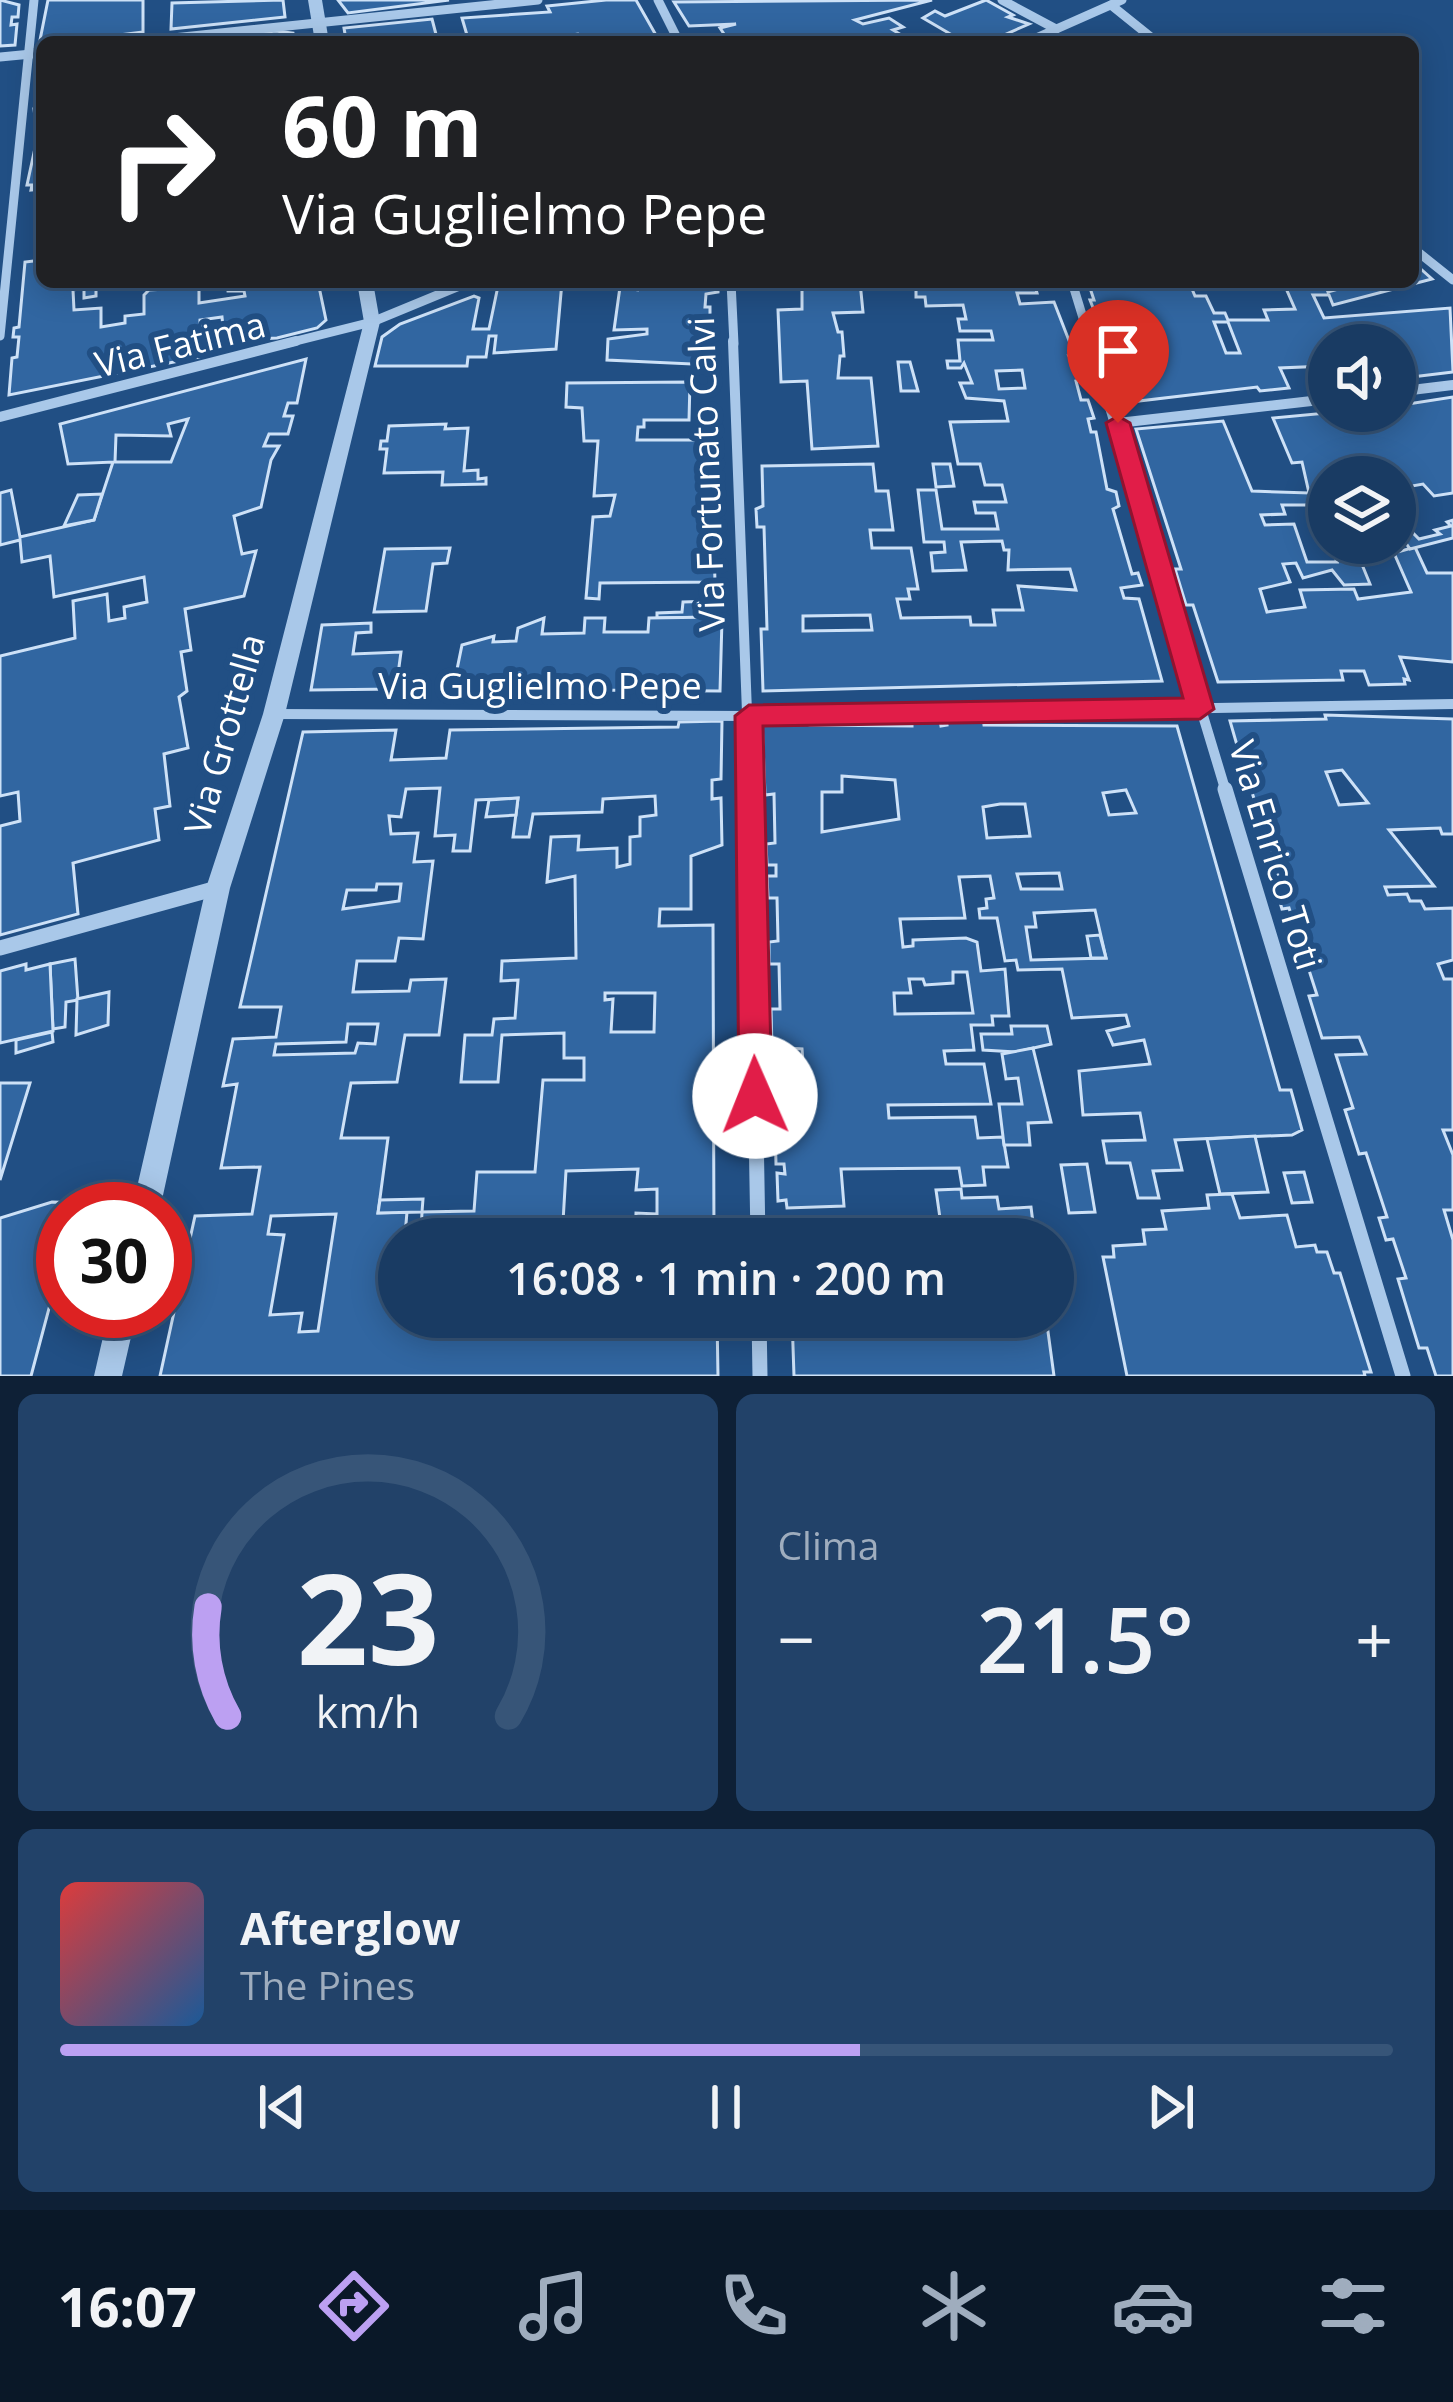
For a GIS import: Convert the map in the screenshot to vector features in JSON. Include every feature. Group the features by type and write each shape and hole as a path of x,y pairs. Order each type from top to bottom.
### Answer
{"street":[{"path":"0,336 34,0"},
{"path":"315,0 321,36"},
{"path":"187,36 538,0"},
{"path":"658,0 676,36"},
{"path":"1002,0 1056,29"},
{"path":"1041,36 1122,0"},
{"path":"1111,5 1150,36"},
{"path":"0,58 36,53"},
{"path":"1419,253 1453,280"},
{"name":"Via Grottella","path":"152,1182 218,888 274,714 372,322 366,288"},
{"name":"Via Fatima","path":"0,417 372,322 454,288"},
{"name":"Via Fortunato Calvi","path":"731,288 749,716 758,1218"},
{"name":"Via Enrico Toti","path":"1074,288 1403,1376"},
{"path":"1416,390 1453,386"},
{"path":"1118,423 1308,402"},
{"name":"Via Guglielmo Pepe","path":"274,714 749,716 1453,704"},
{"path":"0,948 218,888"},
{"path":"108,1376 117,1338"},
{"path":"759,1338 760,1376"}],"building":[{"path":"0,0 19,5 11,25 17,24 15,45 0,46"},
{"path":"48,0 143,0 143,32 41,36"},
{"path":"283,0 285,17 171,29 172,3"},
{"path":"338,0 449,0 348,13"},
{"path":"636,0 656,36 467,36 462,18 550,12 547,6"},
{"path":"932,0 855,20 863,24 889,18 903,27 893,30 903,36 705,36 724,34 720,28 736,24 689,26 674,2"},
{"path":"986,0 1013,15 1008,17 1029,24 1002,36 954,36 923,18 935,11 945,16"},
{"path":"432,19 436,36 345,36 344,28"},
{"path":"275,31 293,36 239,36"},
{"path":"35,148 36,148 36,190 27,185"},
{"path":"36,261 36,288 84,288 73,290 74,310 101,308 101,327 144,314 144,295 149,290 182,288 199,288 199,303 245,296 244,291 228,288 319,288 326,320 317,328 277,338 239,340 237,325 223,327 222,317 200,320 199,357 9,395 25,262"},
{"path":"1419,267 1432,279 1419,282"},
{"path":"84,288 96,288 96,296 84,298"},
{"path":"498,288 561,288 556,349 494,353 496,336 489,336 486,357 468,357 467,366 375,366 382,337 400,324 474,296 479,298 473,329 489,329"},
{"path":"620,288 718,288 706,294 705,307 710,307 710,333 714,333 713,365 607,360 608,339 647,334 647,329 614,330"},
{"path":"802,288 861,288 863,312 833,313 838,332 842,332 844,356 840,356 838,378 871,378 878,446 812,449 807,381 781,382 778,310 802,309"},
{"path":"916,288 1036,288 1037,293 1017,293 1020,304 1054,302 1075,356 1069,356 1082,380 1076,381 1081,400 1088,400 1094,418 1088,419 1091,432 1096,432 1107,489 1116,492 1119,506 1113,509 1132,574 1138,573 1142,585 1121,588 1124,598 1139,599 1162,681 763,691 761,629 767,629 764,527 757,527 756,509 763,506 762,466 873,464 876,491 888,491 893,530 870,530 872,548 911,548 918,589 908,589 910,599 897,599 901,618 970,617 971,625 995,625 993,610 1023,610 1018,586 1076,590 1070,569 1008,570 1009,550 1004,550 1002,541 961,542 966,570 933,571 931,553 945,552 944,542 924,542 918,490 936,490 942,529 998,529 995,513 976,513 974,502 1006,502 1002,485 985,485 980,464 958,464 950,422 1008,421 1004,401 966,398 960,383 972,383 964,363 961,368 948,368 947,361 960,361 958,340 993,340 991,331 960,331 958,319 966,319 963,305 926,306 925,297 916,297","holes":["1022,370 1025,388 999,389 996,371","870,615 872,630 803,631 803,616"]},
{"path":"1090,288 1192,288 1195,296 1206,296 1214,313 1225,313 1228,320 1268,320 1264,310 1295,309 1286,288 1326,288 1328,292 1398,288 1333,305 1329,295 1313,295 1324,318 1450,308 1453,372 1416,376 1416,324 1308,324 1308,367 1280,368 1289,388 1260,391 1257,387 1130,402 1090,300 1094,300","holes":["1214,322 1228,322 1240,353 1226,353"]},
{"path":"306,359 297,403 288,403 284,416 293,416 288,434 269,434 264,446 279,446 271,460 261,507 234,516 242,554 256,551 244,596 185,609 191,650 181,652 187,691 179,697 188,748 164,754 170,806 155,809 159,840 73,863 78,914 0,935 0,826 20,821 18,792 0,796 0,656 75,638 73,601 107,594 109,621 125,618 124,607 147,602 144,577 54,597 50,556 22,562 20,540 0,545 0,493 11,490 20,537 94,520 113,462 68,464 60,424","holes":["188,419 171,462 115,462 116,435 171,436 168,424"]},
{"path":"898,362 910,362 918,391 901,391"},
{"path":"690,382 689,420 644,420 637,440 702,440 703,477 712,476 715,582 600,583 599,599 586,598 593,517 610,516 615,495 594,496 598,441 584,441 582,408 566,407 567,383"},
{"path":"1453,397 1453,493 1434,496 1423,484 1416,485 1416,456 1308,456 1308,489 1302,462 1292,463 1273,418 1308,415 1308,432 1416,432 1416,403"},
{"path":"1223,421 1252,491 1308,493 1308,505 1282,505 1285,514 1261,515 1265,525 1294,524 1308,564 1362,564 1370,584 1344,585 1332,570 1303,578 1296,563 1283,564 1290,582 1260,589 1267,612 1305,607 1300,590 1354,589 1358,599 1411,592 1399,564 1416,564 1416,549 1427,573 1453,573 1453,662 1400,657 1409,680 1404,679 1405,684 1369,685 1364,671 1341,671 1343,680 1218,682 1193,605 1186,605 1175,569 1181,569 1136,429"},
{"path":"446,424 445,429 468,428 464,471 478,470 478,479 486,478 486,484 442,485 443,472 384,473 387,449 380,449 381,441 387,441 389,426"},
{"path":"933,464 950,464 954,486 936,487"},
{"path":"102,494 94,520 64,526 78,495"},
{"path":"1453,520 1453,538 1416,547 1416,536 1440,534 1435,530 1451,526 1447,522"},
{"path":"450,548 447,563 433,564 426,611 374,612 385,549"},
{"path":"715,601 715,617 657,618 657,613 682,612 683,602"},
{"path":"544,618 542,634 584,633 585,618 605,618 604,632 648,632 649,618 722,619 720,691 453,689 462,645 494,636 493,642 516,641 518,628"},
{"path":"371,623 371,632 356,633 353,654 401,652 396,689 311,690 322,625"},
{"path":"1325,715 1453,719 1453,834 1442,834 1440,828 1389,830 1434,886 1385,887 1388,895 1407,894 1425,909 1453,908 1453,960 1438,964 1444,979 1453,979 1453,1130 1443,1130 1453,1155 1453,1210 1444,1210 1453,1240 1453,1376 1436,1376 1427,1348 1419,1348 1398,1279 1406,1278 1393,1239 1386,1240 1379,1218 1387,1217 1366,1153 1359,1154 1345,1110 1353,1108 1336,1055 1366,1054 1359,1037 1322,1038 1309,996 1317,995 1289,908 1282,909 1272,876 1279,876 1263,826 1256,827 1249,805 1256,805 1250,786 1244,788 1237,766 1243,766 1230,721 1326,719","holes":["1342,770 1368,803 1339,805 1326,772"]},
{"path":"983,717 984,725 1177,726 1280,1090 1291,1090 1302,1130 1292,1135 1175,1140 1182,1170 1153,1171 1159,1198 1138,1198 1130,1163 1107,1163 1103,1141 1145,1140 1140,1113 1083,1115 1079,1071 1150,1064 1144,1040 1113,1045 1107,1031 1129,1026 1126,1015 1072,1018 1062,969 1018,970 1016,960 1005,961 997,918 980,918 979,909 987,908 986,899 994,898 990,876 959,877 965,918 900,919 903,947 913,946 913,940 966,938 977,942 981,971 1005,969 1009,1016 992,1016 993,1025 971,1025 974,1050 944,1051 946,1064 984,1064 991,1104 888,1105 889,1118 975,1117 978,1138 1003,1137 1008,1167 983,1167 985,1185 962,1186 959,1168 841,1169 844,1206 787,1208 786,1200 778,1201 777,1173 785,1174 784,1164 776,1164 775,1125 783,1125 782,1103 806,1103 802,1049 772,1047 771,1009 780,1009 779,964 769,964 769,942 778,941 777,898 768,898 767,876 776,876 776,865 767,865 766,844 775,843 774,794 765,795 762,719 810,718 810,725 912,726 912,721 940,720 941,726 947,725 946,718","holes":["842,776 895,780 899,819 822,832 822,792 842,792","1126,790 1136,813 1109,815 1103,793","1025,804 1030,836 987,838 983,807","1059,873 1062,889 1021,889 1017,874","1095,910 1106,958 1031,960 1026,927 1036,927 1034,913","953,972 967,972 973,1013 895,1014 894,993 911,993 909,979 923,979 925,985 953,983"]},
{"path":"722,721 721,779 712,780 712,799 721,798 722,845 691,856 691,909 660,909 659,926 713,925 714,1218 636,1218 636,1213 657,1214 657,1189 636,1190 638,1169 566,1171 563,1218 422,1218 422,1212 474,1211 477,1172 535,1172 543,1080 584,1080 584,1058 564,1058 564,1033 502,1035 498,1082 461,1082 465,1035 492,1035 494,1019 515,1018 518,980 501,981 502,961 576,958 575,876 547,882 551,837 579,836 578,850 617,848 617,867 630,864 630,837 640,836 640,817 656,815 655,796 603,799 602,812 533,814 529,837 513,837 518,798 476,800 470,851 453,851 455,835 435,836 440,788 406,789 401,817 389,816 391,834 418,833 414,862 433,861 423,939 399,938 395,961 357,961 353,992 409,991 411,980 446,979 439,1035 405,1035 397,1082 351,1083 341,1138 388,1138 378,1213 407,1212 406,1218 378,1218 378,1338 717,1338 718,1376 160,1376 168,1338 192,1338 195,1216 252,1214 260,1167 221,1168 237,1084 223,1086 233,1039 276,1037 281,1007 240,1007 303,732 396,730 391,760 446,758 450,730 678,727 679,722","holes":["377,884 401,884 399,901 343,909 347,890 376,890","605,993 655,993 654,1032 611,1032 613,999 605,1000","348,1024 378,1024 375,1044 358,1043 355,1053 274,1055 276,1044 346,1042","336,1214 318,1331 299,1332 302,1313 270,1315 284,1235 268,1234 271,1216"]},
{"path":"518,798 516,815 486,817 489,800"},
{"path":"1100,935 1106,958 1091,958 1087,936"},
{"path":"75,959 78,1000 66,1002 65,1027 53,1029 50,964"},
{"path":"26,964 26,970 50,964 53,1031 0,1043 0,971"},
{"path":"109,992 108,1025 76,1035 77,999"},
{"path":"1011,1026 1047,1026 1051,1044 1016,1052 983,1050 981,1034 1012,1034"},
{"path":"52,1032 53,1042 16,1053 16,1040"},
{"path":"1033,1048 1051,1122 1028,1123 1030,1145 1004,1145 999,1104 1022,1104 1018,1078 1006,1079 1002,1054"},
{"path":"0,1083 30,1083 0,1180"},
{"path":"1255,1136 1268,1192 1220,1194 1207,1139"},
{"path":"1087,1164 1095,1212 1069,1213 1061,1165"},
{"path":"1304,1172 1312,1202 1292,1203 1284,1173"},
{"path":"961,1189 962,1198 997,1197 999,1209 1031,1207 1032,1218 940,1218 936,1190"},
{"path":"1232,1194 1240,1218 1287,1215 1296,1247 1315,1245 1317,1252 1327,1252 1334,1273 1340,1273 1371,1372 1364,1372 1365,1376 1127,1376 1103,1257 1114,1257 1113,1246 1145,1244 1143,1230 1166,1229 1162,1211 1209,1208 1207,1195"},
{"path":"423,1199 422,1212 378,1213 380,1200"},
{"path":"36,1207 36,1338 41,1338 31,1376 0,1376 0,1218"},
{"path":"793,1338 1049,1338 1054,1376 794,1376"}],"route":[{"path":"755,1096 749,716 1200,709 1118,423"}]}
